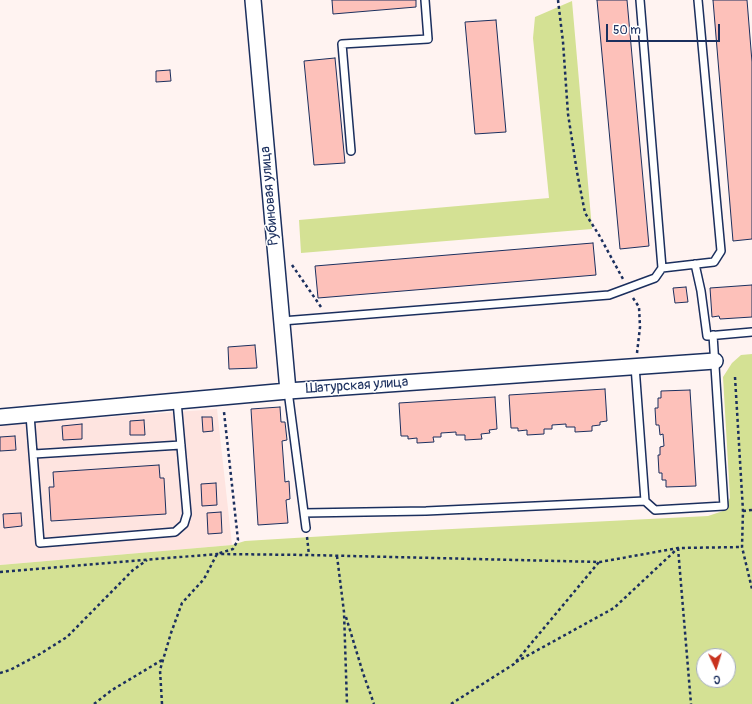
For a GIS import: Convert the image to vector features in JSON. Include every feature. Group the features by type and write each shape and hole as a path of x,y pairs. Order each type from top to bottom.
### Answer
{"street":[{"name":"Рубиновая улица","path":"252,0 288,391"},
{"name":"Шатурская улица","path":"0,417 288,391 715,361"}],"lane":[{"path":"351,151 342,44 428,39 425,0"},
{"path":"282,321 609,295 655,278 662,268 640,0"},
{"path":"662,268 714,262 721,251 698,0"},
{"path":"695,264 701,291 707,336 752,332"},
{"path":"635,366 645,501 655,510 724,506 713,335"},
{"path":"288,391 306,528"},
{"path":"30,414 40,543 175,532 184,524 187,514 178,401"},
{"path":"34,454 181,445"},
{"path":"304,513 426,511 645,501"}],"path":[{"path":"558,0 563,42 568,114 585,213 639,307 640,327 635,366"},
{"path":"288,258 328,317"},
{"path":"735,378 743,511 742,547 752,589"},
{"path":"162,704 160,670 182,603 204,579 217,554 233,549 238,540 223,398"},
{"path":"743,511 752,510"},
{"path":"306,528 309,555"},
{"path":"0,572 217,554 600,562 678,548 742,547"},
{"path":"451,704 514,664 614,608 678,548"},
{"path":"678,548 691,704"},
{"path":"337,556 344,612 347,704"},
{"path":"0,673 28,661 67,637 133,570 147,560"},
{"path":"514,664 600,562"},
{"path":"344,612 374,704"},
{"path":"94,704 112,690 163,659"}],"shaded area":[{"path":"217,409 232,545 0,565 0,425"}],"green space":[{"path":"572,1 592,229 301,253 299,220 549,198 533,38 535,17"},
{"path":"752,354 752,704 0,704 0,565 232,545 245,541 708,516 723,511 730,498 723,377 732,363 741,355"}],"building":[{"path":"332,0 416,0 416,7 333,14"},
{"path":"597,0 627,0 649,246 620,249"},
{"path":"713,0 747,0 752,62 752,239 733,241"},
{"path":"496,20 506,132 475,134 465,22"},
{"path":"335,58 345,163 314,165 304,61"},
{"path":"170,70 171,81 156,82 156,71"},
{"path":"593,243 596,275 318,298 315,266"},
{"path":"752,285 752,317 720,319 719,316 712,317 710,288"},
{"path":"686,287 688,302 675,303 673,288"},
{"path":"255,345 257,368 229,369 228,347"},
{"path":"605,389 607,421 600,422 600,425 592,426 592,431 575,432 575,427 566,427 566,424 552,425 552,429 544,429 544,434 527,435 527,430 518,431 518,428 511,428 509,395"},
{"path":"690,390 696,486 666,487 666,480 662,480 662,473 659,473 658,455 660,455 660,447 664,446 663,434 660,435 659,425 656,425 655,408 658,408 658,398 661,398 661,391"},
{"path":"495,397 497,429 489,430 490,433 481,434 482,439 465,440 465,435 456,435 456,432 441,433 441,437 433,437 434,442 417,443 417,438 408,439 408,436 401,436 399,403"},
{"path":"280,407 281,422 285,422 287,440 282,441 285,482 289,481 290,499 286,500 288,523 258,525 251,409"},
{"path":"202,417 212,417 213,431 203,432"},
{"path":"144,420 145,435 130,435 130,421"},
{"path":"82,424 82,439 63,440 62,426"},
{"path":"15,436 16,450 0,451 0,437"},
{"path":"159,465 160,478 164,478 166,514 51,521 49,487 54,487 53,472"},
{"path":"216,483 217,505 202,506 201,484"},
{"path":"221,512 222,533 208,534 207,513"},
{"path":"21,513 22,526 4,528 3,514"}]}
